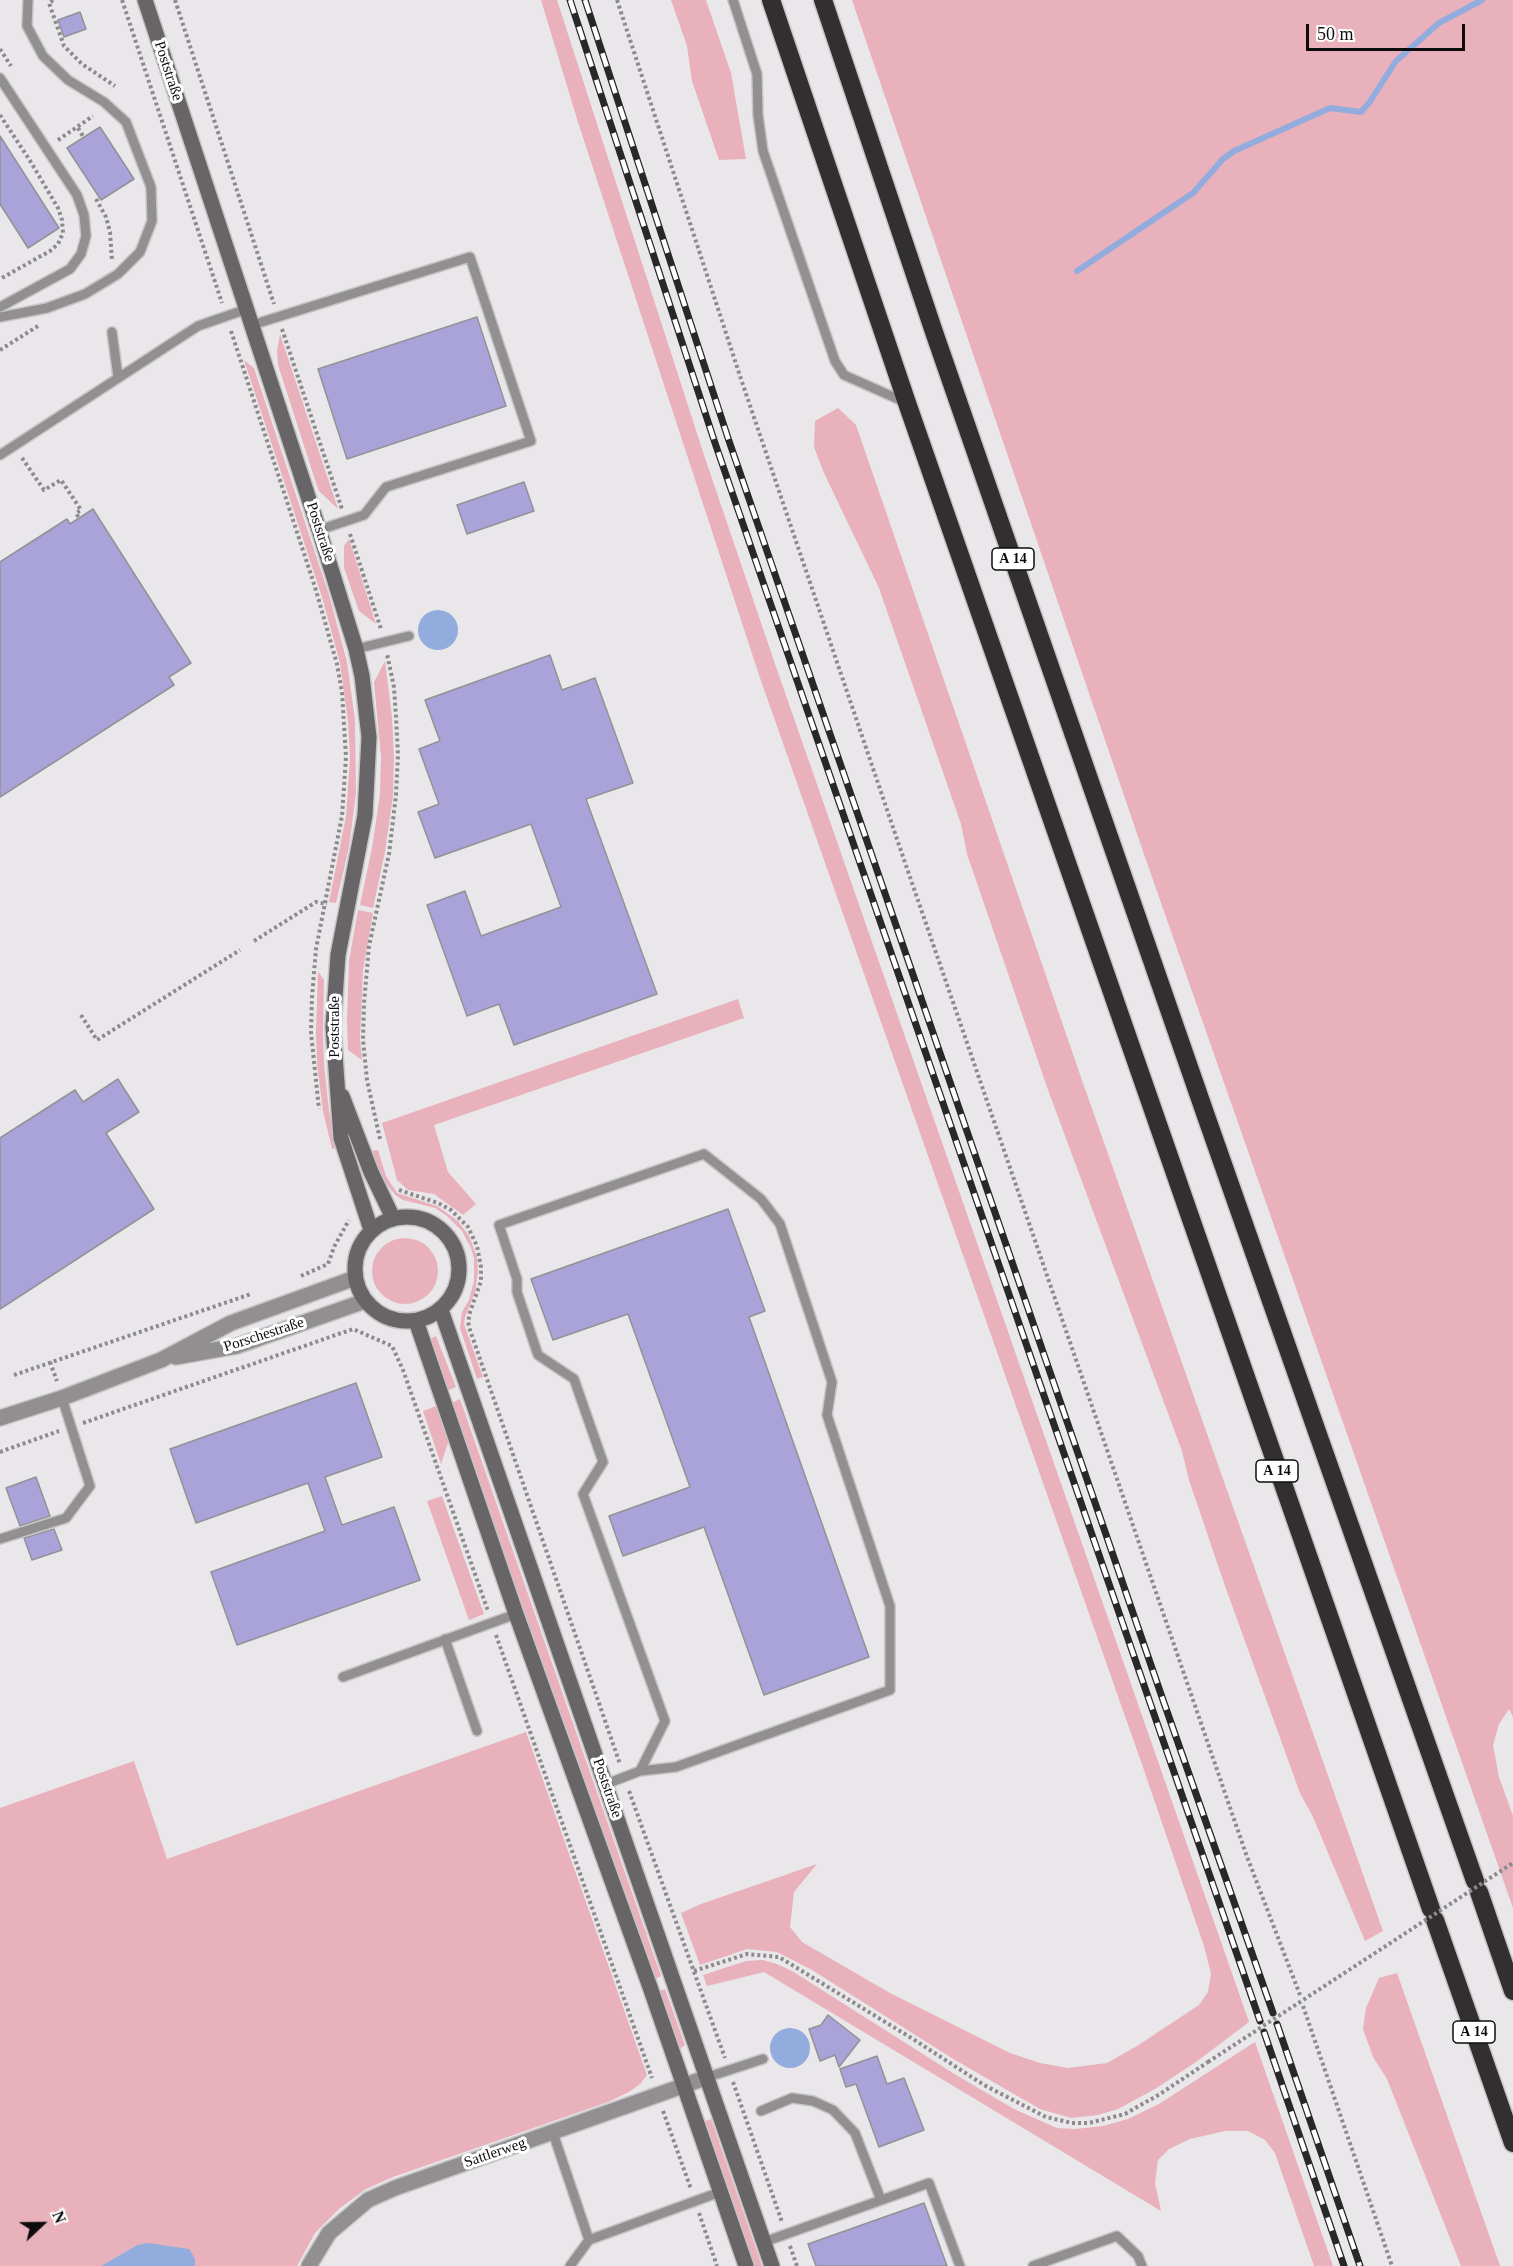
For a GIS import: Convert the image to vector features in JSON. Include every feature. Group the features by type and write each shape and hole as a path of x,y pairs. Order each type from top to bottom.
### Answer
{"highway":[{"name":"A 14","path":"771,0 907,403 1513,2143"},
{"name":"A 14","path":"823,0 973,444 1513,1991"}],"street":[{"name":"Poststraße","path":"145,0 357,649 366,705 369,762 365,815 336,975 333,1028 341,1138 371,1230"},
{"name":"Poststraße","path":"337,1083 371,1172 393,1218"},
{"path":"405,1217 431,1222 447,1235 455,1247 459,1261 459,1275 451,1298 441,1310 416,1321 402,1322 375,1311 365,1301 355,1278 355,1259 361,1244 371,1230 393,1218 405,1217"},
{"name":"Porschestraße","path":"2,1415 62,1398 161,1360 231,1323 355,1278"},
{"name":"Porschestraße","path":"161,1360 237,1346 365,1301"},
{"name":"Poststraße","path":"441,1310 772,2266"},
{"name":"Poststraße","path":"416,1321 516,1614 650,1987 746,2266"},
{"name":"Sattlerweg","path":"315,2264 329,2233 368,2200 395,2188 708,2077"}],"lane":[{"path":"0,317 47,308 85,294 118,274 140,252 152,221 151,187 126,123 104,102 68,80 43,56 27,26 28,0"},
{"path":"733,0 757,74 758,115 763,151 835,361 844,375 907,403"},
{"path":"0,78 77,195 84,215 86,236 81,254 70,268 0,307"},
{"path":"252,325 470,257 474,268 531,441 386,487 364,515 320,530"},
{"path":"0,455 198,326 247,309"},
{"path":"112,332 118,377"},
{"path":"357,649 409,636"},
{"path":"606,1784 640,1772 676,1767 890,1690 890,1606 827,1415 832,1382 780,1224 761,1199 704,1154 499,1225 517,1279 517,1292 538,1355 574,1379 603,1462 583,1494 665,1721 640,1772"},
{"path":"0,1539 66,1518 90,1486 62,1398"},
{"path":"343,1677 516,1614"},
{"path":"445,1639 477,1731"},
{"path":"708,2077 763,2059"},
{"path":"761,2111 792,2097 813,2101 833,2110 855,2133 881,2200"},
{"path":"553,2133 589,2240"},
{"path":"764,2242 929,2183 960,2266"},
{"path":"570,2266 589,2240 696,2203 720,2192"},
{"path":"1033,2266 1117,2236 1138,2256 1142,2266"}],"path":[{"path":"53,0 50,3 64,46 82,64 115,86"},
{"path":"122,0 216,286"},
{"path":"617,0 741,379 900,848 1246,1854 1300,1995"},
{"path":"0,115 58,208 63,234 58,244 50,250 0,279"},
{"path":"58,140 93,116"},
{"path":"78,128 84,138"},
{"path":"239,356 315,587 337,664 342,692 346,757 342,816 315,960"},
{"path":"14,446 44,490 61,480 81,510 76,513 79,518"},
{"path":"380,627 394,687 398,755 391,843 367,962 363,1040 367,1080 380,1143"},
{"path":"254,941 316,902 331,905"},
{"path":"81,1015 98,1040 240,950"},
{"path":"393,1183 407,1194 438,1203 451,1210 468,1227 477,1246 482,1267 481,1281 470,1312 468,1322 470,1330 796,2266"},
{"path":"300,1277 328,1264"},
{"path":"14,1375 261,1291"},
{"path":"0,1452 353,1329 392,1346 403,1370 717,2266"},
{"path":"674,1979 747,1954 778,1957 984,2085 1046,2117 1072,2123 1089,2123 1125,2114 1160,2094 1513,1863"},
{"path":"1303,2006 1392,2266"}],"shaded area":[{"path":"541,0 557,0 704,455 775,664 1249,2022 1196,2062 1155,2089 1118,2109 1098,2115 1071,2118 1040,2109 955,2060 812,1970 777,1952 747,1949 700,1965 681,1913 817,1864 794,1892 790,1927 802,1942 890,1993 1010,2053 1040,2063 1068,2068 1107,2063 1137,2046 1199,2005 1208,1992 1211,1974 1204,1946 1145,1773 759,675 577,119"},
{"path":"671,0 706,0 731,73 746,159 719,160 692,81 687,46"},
{"path":"852,0 1513,0 1513,1717 1509,1709 1499,1724 1493,1745 1499,1777 1513,1816 1513,1908 1145,857"},
{"path":"280,334 338,509 319,491 316,483 278,365 277,351"},
{"path":"244,360 254,368 329,595 347,662 355,720 356,793 349,847 336,903 329,902 346,816 350,757 348,721 340,663 322,597"},
{"path":"838,408 856,425 1084,1086 1383,1931 1365,1941 1313,1817 1300,1793 1225,1586 1189,1480 1182,1451 1048,1090 967,854 961,824 879,588 824,473 814,447 815,421"},
{"path":"349,539 376,624 359,611 344,568 344,546"},
{"path":"385,661 392,717 393,796 385,852 373,908 360,905 380,794 381,757 374,682"},
{"path":"358,910 373,913 363,970 360,1039 362,1060 348,1050 347,1022 349,961"},
{"path":"318,971 324,980 324,1065 329,1111 337,1148 332,1149 323,1111 317,1064"},
{"path":"738,999 744,1018 434,1125 448,1172 476,1204 463,1215 434,1194 408,1190 397,1180 382,1123"},
{"path":"378,1150 386,1176 397,1193 437,1206 458,1221 469,1236 477,1257 478,1272 475,1292 464,1324 483,1377 477,1379 460,1328 462,1312 469,1300 474,1281 474,1258 471,1248 462,1231 447,1216 435,1208 403,1200 395,1195 376,1166 371,1151"},
{"path":"405,1238 418,1241 428,1248 435,1258 438,1271 435,1284 428,1294 418,1301 405,1304 392,1301 382,1294 375,1284 372,1271 375,1258 382,1248 392,1241"},
{"path":"436,1336 456,1387 447,1391 430,1342"},
{"path":"460,1399 661,1976 652,1980 451,1403"},
{"path":"439,1405 450,1437 441,1464 423,1411"},
{"path":"442,1496 484,1614 469,1620 427,1501"},
{"path":"526,1732 647,2075 640,2084 608,2102 393,2177 366,2189 340,2208 315,2233 297,2266 195,2266 195,2259 137,2245 101,2266 0,2266 0,1808 134,1761 167,1859"},
{"path":"763,1960 792,1971 1014,2109 1057,2128 1103,2126 1128,2119 1159,2104 1255,2042 1333,2266 1314,2266 1275,2153 1265,2140 1248,2131 1225,2131 1190,2139 1169,2149 1158,2160 1155,2183 1161,2211 764,1972 707,1986 703,1975 746,1961"},
{"path":"1397,1973 1500,2266 1461,2266 1387,2079 1373,2057 1363,2029 1366,2008 1379,1978"},
{"path":"665,1989 685,2045 680,2049 676,2048 657,1992"},
{"path":"711,2119 762,2266 753,2266 703,2122"}],"water":[{"path":"438,610 446,611 452,616 457,622 457,638 452,644 446,649 438,650 430,649 424,644 419,638 418,630 419,622 424,616 430,611"},
{"path":"790,2028 798,2029 804,2034 809,2040 809,2056 804,2062 798,2067 790,2068 782,2067 776,2062 771,2056 770,2048 771,2040 776,2034 782,2029"},
{"path":"148,2243 189,2249 195,2259 195,2266 101,2266 137,2245"}],"building":[{"path":"80,12 86,29 64,37 58,20"},
{"path":"100,127 134,179 101,200 67,148"},
{"path":"0,136 59,228 28,248 0,204"},
{"path":"477,317 506,406 347,459 318,369"},
{"path":"524,482 534,511 467,534 457,505"},
{"path":"93,509 191,663 169,677 174,685 0,797 0,562 67,519 70,524"},
{"path":"550,655 562,690 595,678 633,783 586,799 657,994 514,1045 499,1004 467,1016 427,905 465,891 481,936 561,907 531,824 435,858 418,812 439,804 419,749 440,741 425,700"},
{"path":"118,1079 139,1112 106,1133 154,1209 0,1309 0,1138 75,1090 83,1102"},
{"path":"728,1209 765,1311 749,1317 869,1657 764,1695 704,1527 623,1556 609,1516 690,1487 628,1314 553,1340 531,1279"},
{"path":"356,1383 382,1457 325,1477 342,1525 394,1507 420,1580 237,1645 211,1572 325,1531 308,1483 196,1523 170,1449"},
{"path":"36,1477 50,1516 20,1526 6,1488"},
{"path":"54,1529 62,1550 32,1560 24,1538"},
{"path":"828,2015 860,2040 839,2067 835,2055 820,2061 809,2029 821,2025"},
{"path":"877,2056 887,2084 904,2078 924,2130 879,2147 856,2084 846,2087 840,2069"},
{"path":"924,2203 947,2266 816,2266 808,2244"}],"waterway":[{"path":"1077,271 1193,193 1223,159 1234,151 1330,108 1361,112 1396,61 1439,23 1482,0"}],"railway":[{"path":"570,0 715,443 1260,2021"},
{"path":"585,0 728,438 1273,2013"},
{"path":"1277,2024 1360,2266"},
{"path":"1264,2032 1344,2266"}]}
